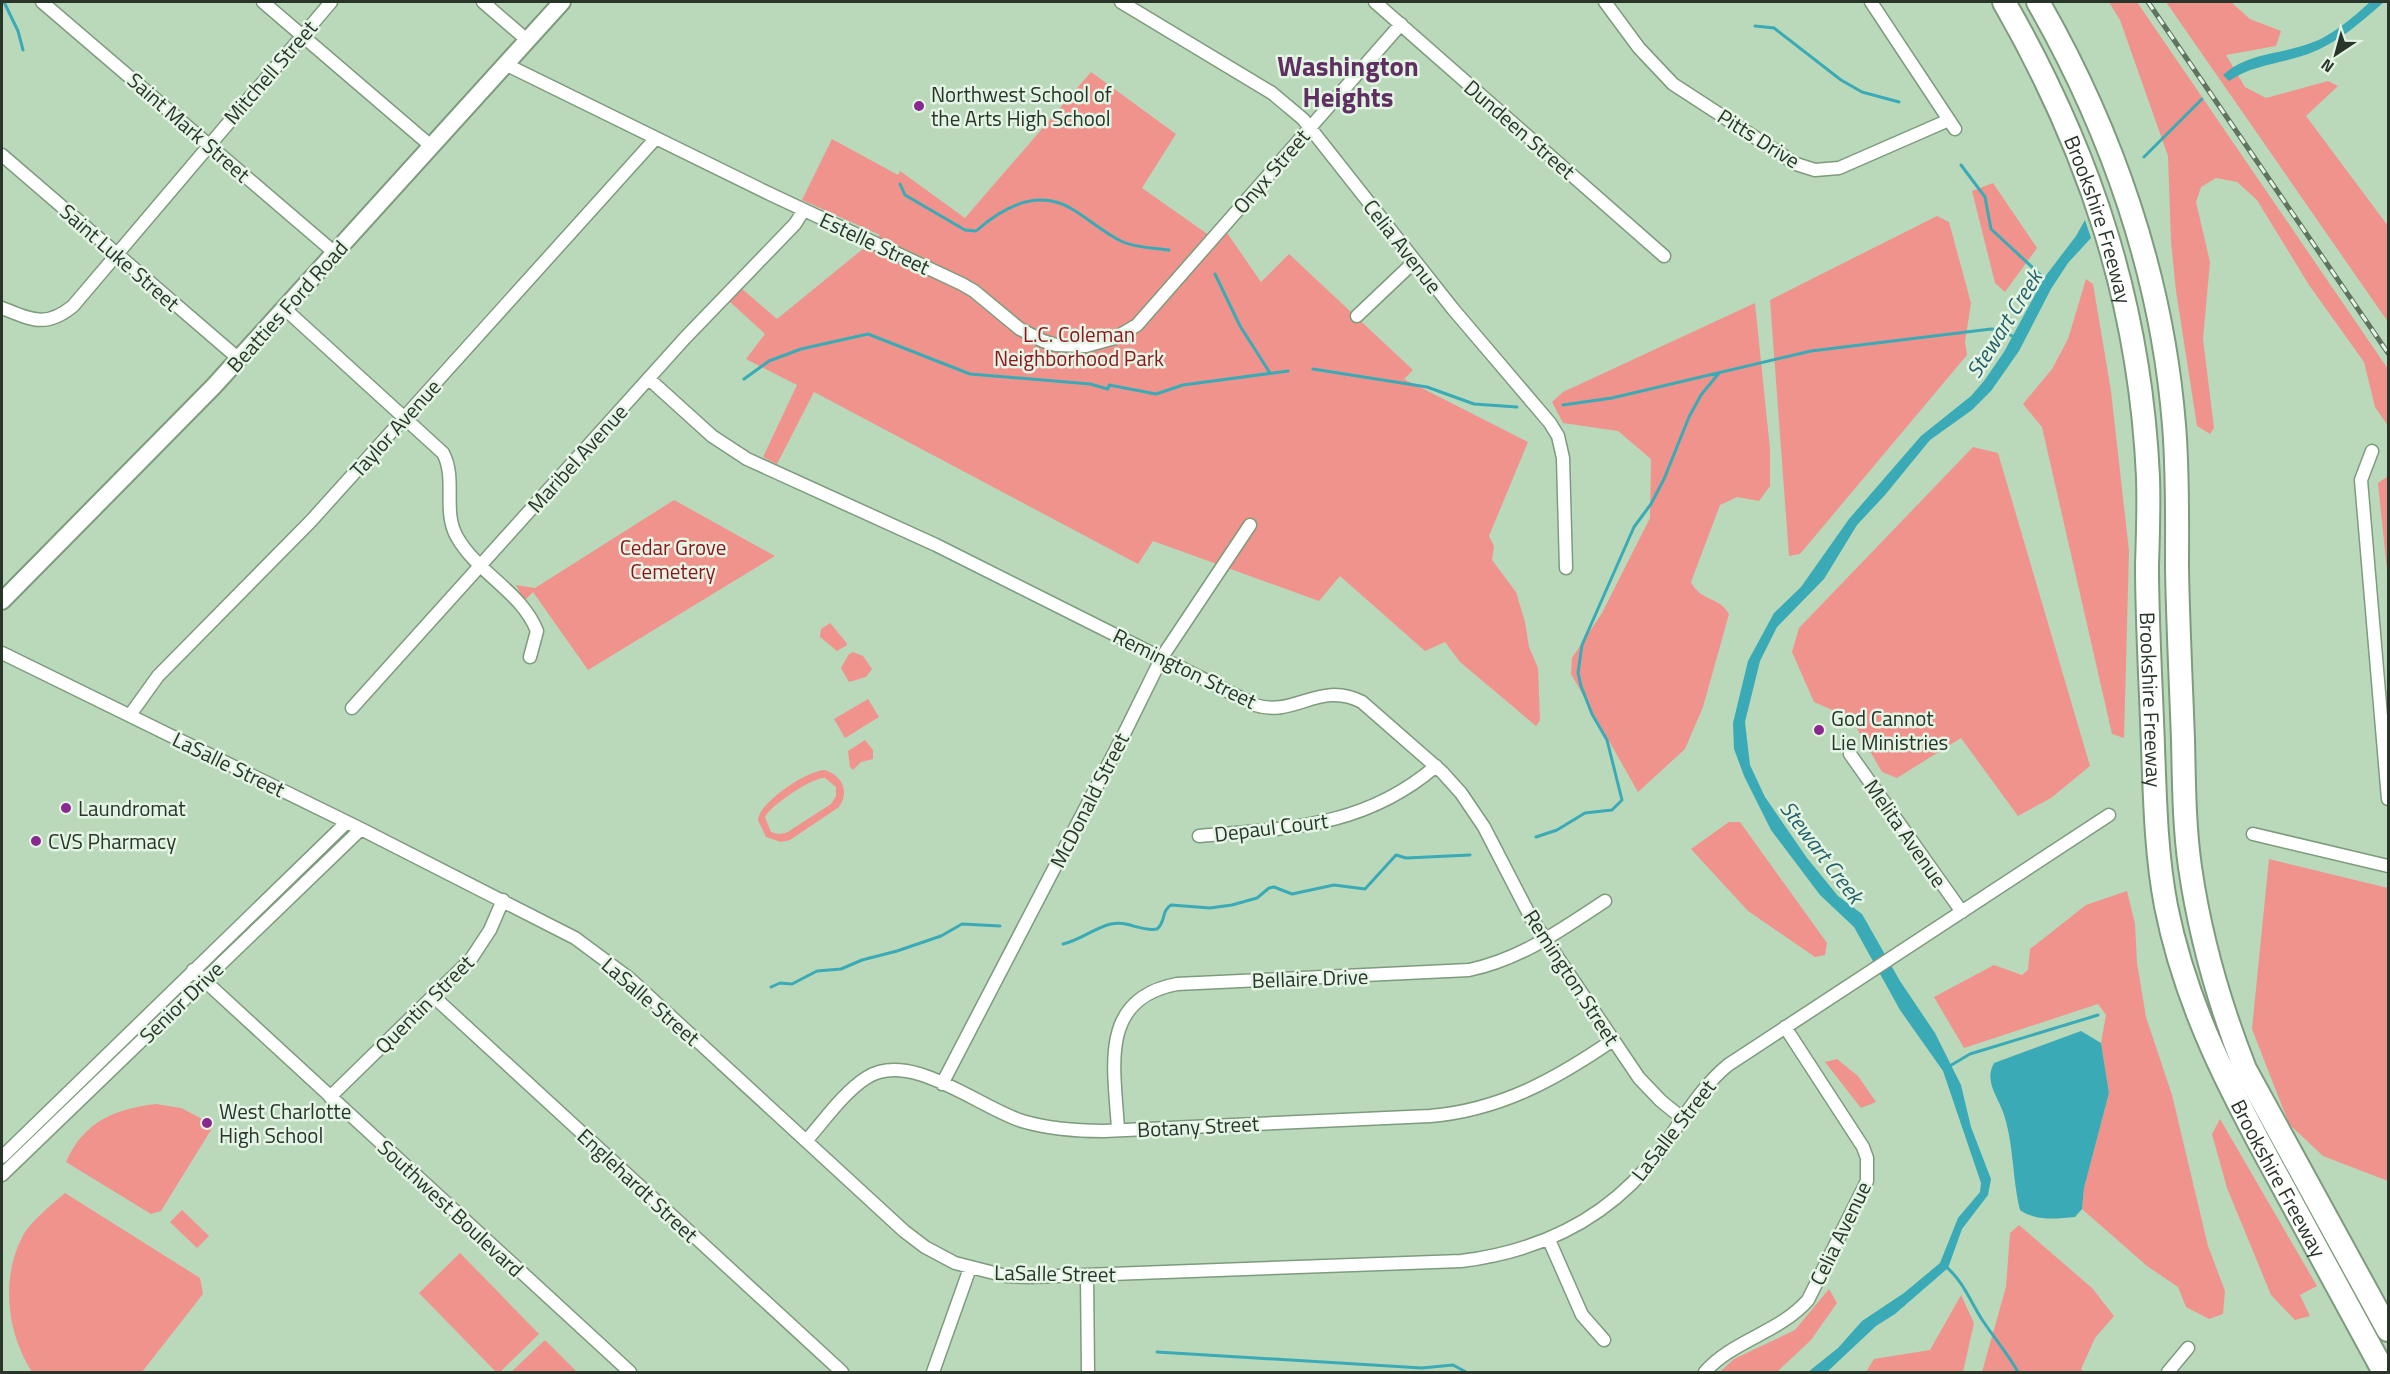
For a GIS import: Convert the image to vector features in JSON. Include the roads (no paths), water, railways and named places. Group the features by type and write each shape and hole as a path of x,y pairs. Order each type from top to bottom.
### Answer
{"highway":[{"name":"Brookshire Freeway","path":"2004,2 2052,88 2086,169 2117,270 2131,332 2142,404 2148,478 2147,566 2156,827 2166,908 2184,975 2201,1026 2224,1079 2384,1372"},
{"name":"Brookshire Freeway","path":"2038,2 2078,76 2114,159 2146,262 2158,315 2174,423 2177,477 2177,566 2185,825 2195,903 2206,954 2245,1069 2388,1330"}],"main road":[{"name":"Beatties Ford Road","path":"2,601 239,359 562,2"}],"street":[{"name":"Saint Mark Street","path":"42,2 335,253"},
{"path":"264,2 431,146"},
{"name":"Mitchell Street","path":"2,308 39,321 57,318 73,306 331,2"},
{"path":"483,2 527,40"},
{"name":"Celia Avenue","path":"1121,2 1272,93 1310,126 1414,261 1543,413 1558,436 1563,458 1566,568"},
{"name":"Dundeen Street","path":"1375,2 1664,256"},
{"name":"Pitts Drive","path":"1605,2 1651,62 1673,84 1796,164 1809,169 1839,168 1952,125 1871,2"},
{"name":"Onyx Street","path":"1214,238 1401,24"},
{"name":"Estelle Street","path":"505,64 804,210 962,284 1033,336 1071,347 1104,343 1137,326 1214,238"},
{"name":"Taylor Avenue","path":"130,715 158,676 311,521 656,138"},
{"name":"Saint Luke Street","path":"2,155 239,359"},
{"name":"Maribel Avenue","path":"352,708 743,276 795,224 804,210"},
{"path":"1357,316 1414,261"},
{"path":"285,309 443,453 450,473 452,526 465,548 514,596 535,625 537,635 530,657"},
{"name":"Remington Street","path":"649,379 712,436 747,459 936,545 1261,707 1280,708 1331,694 1352,696 1362,702 1436,766 1461,792 1475,813 1517,892 1613,1040 1653,1094 1682,1118"},
{"path":"2372,451 2361,480 2388,799"},
{"name":"McDonald Street","path":"942,1084 1162,657 1250,525"},
{"name":"LaSalle Street","path":"2,653 347,822 575,938 613,965 904,1231 945,1258 970,1268 1006,1276 1087,1276 1461,1261 1504,1255 1549,1240 1592,1217 1627,1189 1652,1162 1713,1077 1785,1027 2109,815"},
{"name":"Melita Avenue","path":"1850,754 1962,912"},
{"name":"Depaul Court","path":"1199,836 1323,823 1399,795 1436,766"},
{"name":"Senior Drive","path":"2,1157 347,822"},
{"name":"Senior Drive","path":"2,1175 361,829"},
{"path":"2253,834 2388,866"},
{"name":"Quentin Street","path":"330,1097 434,997 478,950 503,900"},
{"name":"Bellaire Drive","path":"1118,1130 1114,1054 1116,1033 1133,1004 1155,990 1177,984 1469,970 1510,958 1546,939 1605,902"},
{"name":"Southwest Boulevard","path":"194,970 630,1372"},
{"name":"Englehardt Street","path":"434,997 842,1372"},
{"name":"Celia Avenue","path":"1705,1372 1723,1356 1798,1311 1808,1300 1867,1181 1868,1158 1863,1147 1785,1027"},
{"name":"Botany Street","path":"806,1141 856,1086 878,1072 895,1069 908,1070 1023,1121 1076,1131 1118,1130 1430,1116 1473,1110 1514,1098 1545,1084 1613,1040"},
{"path":"1549,1240 1582,1315 1604,1340"},
{"path":"933,1372 970,1268"},
{"path":"1087,1276 1088,1372"},
{"path":"2168,1372 2188,1348"}],"water":[{"path":"2370,2 2384,2 2349,31 2319,49 2248,71 2229,81 2223,75 2252,58 2323,38"},
{"path":"2085,220 2091,238 2068,263 2051,289 2019,351 1991,391 1972,410 1930,440 1857,525 1824,579 1777,627 1760,661 1745,722 1750,765 1765,797 1807,858 1838,896 1862,914 1900,981 1935,1033 1961,1085 1971,1127 1991,1179 1988,1195 1962,1229 1948,1268 1895,1314 1876,1326 1827,1372 1808,1372 1838,1348 1862,1321 1904,1293 1940,1263 1958,1218 1980,1192 1981,1183 1943,1071 1900,1010 1854,927 1820,895 1771,830 1744,776 1734,749 1733,723 1748,661 1774,613 1801,587 1849,519 1921,436 1971,396 1984,381 2004,352 2044,278 2076,236"},
{"path":"2081,1031 2101,1043 2109,1093 2084,1188 2082,1209 2075,1217 2039,1218 2020,1210 2007,1124 1992,1088 1991,1070 1994,1063"}],"waterway":[{"path":"4,2 18,31 23,50"},
{"path":"1755,26 1774,28 1841,80 1862,92 1899,102"},
{"name":"Stewart Creek","path":"2144,157 2202,99"},
{"path":"1961,165 1985,197 1991,229 2046,280"},
{"path":"900,184 905,195 965,230 976,231 997,214 1021,203 1046,200 1072,209 1123,242 1140,247 1169,250"},
{"path":"1215,274 1240,326 1270,373"},
{"path":"1563,405 1612,398 1811,351 1991,329 2001,330 2016,338"},
{"path":"744,379 769,361 801,349 868,334 970,374 1090,384 1108,389 1109,385 1156,394 1183,385 1288,371"},
{"path":"1313,369 1427,387 1474,404 1517,407"},
{"path":"1536,837 1557,830 1585,813 1612,810 1622,800 1607,740 1592,714 1581,686 1578,673 1582,645 1634,527 1651,504 1664,479 1689,417 1701,395 1719,373"},
{"path":"1063,944 1099,928 1117,923 1157,929 1171,905 1210,908 1232,905 1257,898 1269,888 1274,887 1292,894 1334,885 1365,889 1396,855 1406,858 1470,855"},
{"path":"771,987 780,983 792,984 817,971 841,969 862,960 897,951 941,936 962,924 1000,926"},
{"path":"1948,1067 1970,1054 2098,1015"},
{"path":"1945,1266 1962,1285 1983,1321 2018,1372"},
{"path":"1157,1352 1422,1368 1453,1365 1466,1372"}],"railway":[{"path":"2148,2 2388,353"}],"place":[{"name":"Northwest School of the Arts High School","path":"919,106"},
{"name":"God Cannot Lie Ministries","path":"1819,730"},
{"name":"Laundromat","path":"66,808"},
{"name":"CVS Pharmacy","path":"36,841"},
{"name":"West Charlotte High School","path":"207,1123"}],"district":[{"name":"Washington Heights","path":"1348,80"}],"park label":[{"name":"L.C. Coleman Neighborhood Park","path":"1079,346"},
{"name":"Cedar Grove Cemetery","path":"673,559"}]}
